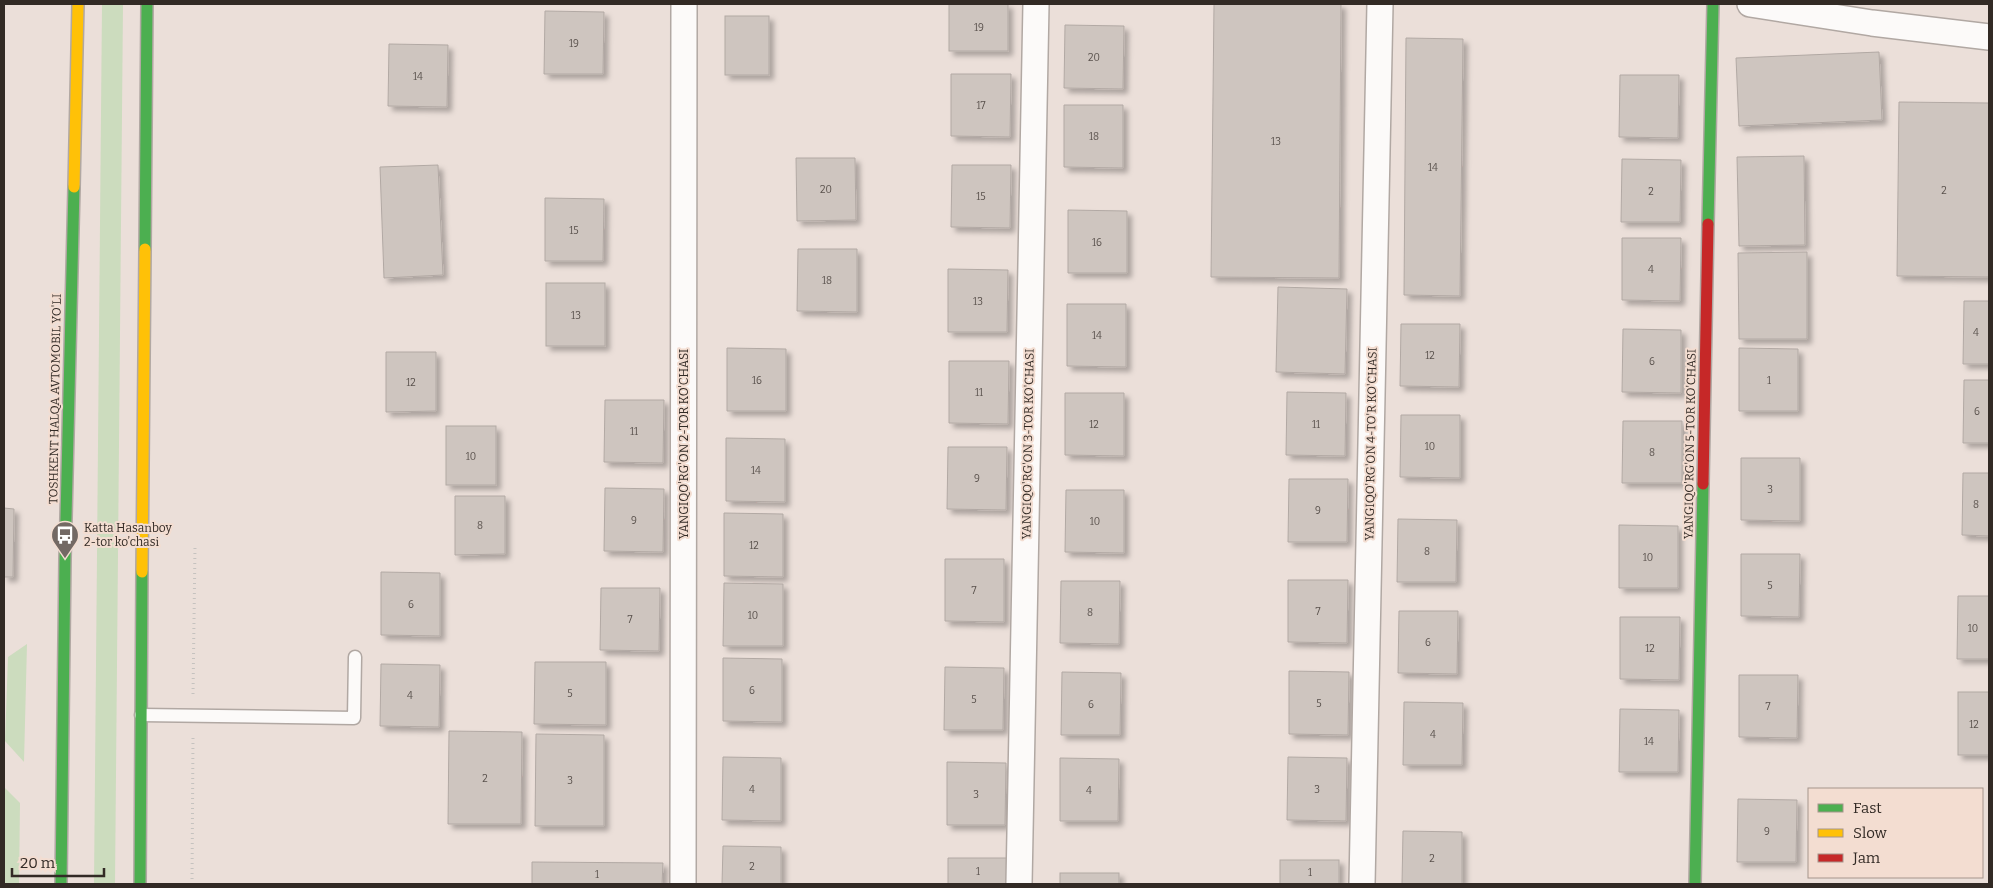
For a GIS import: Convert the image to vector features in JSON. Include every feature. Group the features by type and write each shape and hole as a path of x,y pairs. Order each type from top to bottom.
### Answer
{"main road":[{"name":"TOSHKENT HALQA AVTOMOBIL YO'LI","path":"60,884 65,559 78,4"},
{"path":"140,884 147,4"},
{"name":"YANGIQO'RG'ON 5-TOR KO'CHASI","path":"1695,884 1713,4"}],"street":[{"name":"YANGIQO'RG'ON 2-TOR KO'CHASI","path":"683,884 684,4"},
{"name":"YANGIQO'RG'ON 3-TOR KO'CHASI","path":"1019,884 1036,4"},
{"name":"YANGIQO'RG'ON 4-TO'R KO'CHASI","path":"1362,884 1380,4"},
{"path":"1750,4 1872,13 1989,37"}],"lane":[{"path":"141,715 354,718 355,657"}],"green space":[{"path":"102,4 123,4 115,884 94,884"},
{"path":"27,644 24,762 5,741 8,657"},
{"path":"4,787 20,803 19,884 4,884"}],"building":[{"path":"949,4 1008,4 1008,51 949,51"},
{"path":"1214,4 1341,4 1339,278 1211,277"},
{"path":"545,11 604,12 603,74 544,74"},
{"path":"725,16 769,16 769,75 725,75"},
{"path":"1065,25 1124,26 1123,89 1064,88"},
{"path":"1406,38 1463,39 1460,296 1404,295"},
{"path":"389,44 448,45 447,107 388,106"},
{"path":"1879,52 1882,120 1739,126 1736,58"},
{"path":"951,74 1011,74 1010,137 951,136"},
{"path":"1620,75 1679,75 1678,138 1619,137"},
{"path":"1899,102 1989,103 1989,277 1897,276"},
{"path":"1064,105 1123,105 1123,168 1064,167"},
{"path":"1804,156 1805,245 1739,246 1737,157"},
{"path":"796,158 855,158 856,220 797,221"},
{"path":"1622,159 1681,160 1680,222 1621,222"},
{"path":"438,165 443,275 384,278 380,167"},
{"path":"952,165 1011,165 1010,228 951,227"},
{"path":"545,198 604,199 603,261 545,261"},
{"path":"1068,210 1127,211 1127,273 1068,273"},
{"path":"1622,238 1681,238 1680,301 1622,300"},
{"path":"798,249 857,249 857,312 797,311"},
{"path":"1807,252 1807,339 1739,339 1738,253"},
{"path":"948,269 1008,270 1007,332 948,332"},
{"path":"546,283 605,283 605,346 546,346"},
{"path":"1278,287 1347,289 1345,374 1276,372"},
{"path":"1964,301 1989,301 1989,364 1963,364"},
{"path":"1067,304 1126,304 1126,367 1067,366"},
{"path":"1401,324 1460,324 1459,387 1400,386"},
{"path":"1623,329 1681,330 1681,393 1622,392"},
{"path":"727,348 786,349 786,411 727,411"},
{"path":"1739,348 1798,349 1798,411 1739,411"},
{"path":"386,352 436,352 436,411 386,412"},
{"path":"949,361 1009,361 1008,424 949,423"},
{"path":"1964,380 1989,380 1989,443 1963,443"},
{"path":"1287,392 1346,393 1345,456 1286,455"},
{"path":"1065,393 1124,393 1124,456 1065,455"},
{"path":"605,400 664,400 663,463 604,462"},
{"path":"1401,415 1460,415 1460,478 1400,477"},
{"path":"1623,421 1682,421 1682,483 1622,483"},
{"path":"446,426 496,426 496,485 446,485"},
{"path":"726,438 785,439 785,502 726,501"},
{"path":"948,447 1007,447 1006,510 947,509"},
{"path":"1741,458 1800,458 1800,521 1741,520"},
{"path":"1963,473 1989,473 1989,536 1962,535"},
{"path":"1289,479 1348,479 1347,542 1288,542"},
{"path":"605,488 664,489 663,552 604,551"},
{"path":"1066,490 1124,490 1124,553 1065,552"},
{"path":"455,496 505,496 505,554 455,555"},
{"path":"4,508 14,509 13,577 4,577"},
{"path":"724,513 783,514 783,577 724,576"},
{"path":"1398,519 1457,520 1456,582 1397,582"},
{"path":"1619,525 1678,526 1678,588 1619,588"},
{"path":"1741,554 1800,554 1799,617 1741,616"},
{"path":"945,559 1004,559 1004,622 945,621"},
{"path":"381,572 440,573 440,636 381,635"},
{"path":"1288,580 1348,580 1347,643 1288,642"},
{"path":"1061,581 1120,581 1119,644 1060,643"},
{"path":"724,583 783,584 783,646 723,646"},
{"path":"601,588 660,588 659,651 600,650"},
{"path":"1958,596 1989,596 1989,659 1957,659"},
{"path":"1399,611 1458,611 1457,674 1398,673"},
{"path":"1620,617 1680,617 1679,680 1620,679"},
{"path":"723,658 782,659 782,722 723,721"},
{"path":"535,662 606,662 606,725 534,724"},
{"path":"381,664 440,665 439,727 380,726"},
{"path":"945,667 1004,668 1003,730 944,730"},
{"path":"1289,671 1349,672 1348,735 1289,734"},
{"path":"1062,672 1121,673 1120,735 1061,735"},
{"path":"1739,675 1798,675 1797,738 1739,737"},
{"path":"1958,692 1989,692 1989,755 1958,755"},
{"path":"1404,702 1463,703 1462,765 1403,765"},
{"path":"1620,709 1679,710 1678,772 1619,772"},
{"path":"449,731 522,732 521,824 448,824"},
{"path":"536,734 604,735 604,826 535,826"},
{"path":"723,757 781,758 781,821 722,820"},
{"path":"1288,757 1347,758 1346,821 1287,820"},
{"path":"1060,758 1119,759 1118,821 1060,821"},
{"path":"947,762 1006,763 1005,825 947,825"},
{"path":"1738,799 1797,800 1796,862 1737,862"},
{"path":"1403,831 1462,832 1462,884 1402,884"},
{"path":"723,846 781,847 781,884 722,884"},
{"path":"948,858 1008,858 1007,884 948,884"},
{"path":"1280,860 1339,860 1339,884 1280,884"},
{"path":"532,862 663,863 662,884 532,884"},
{"path":"1060,873 1119,873 1119,884 1060,884"}],"traffic: fast":[{"path":"145,249 147,4"},
{"path":"1708,224 1713,4"},
{"path":"61,884 65,559 74,187"},
{"path":"1695,884 1703,484"},
{"path":"140,884 142,572"}],"traffic: slow":[{"path":"74,187 78,4"},
{"path":"142,572 145,249"}],"traffic: jam":[{"path":"1703,484 1708,224"}],"place":[{"name":"Katta Hasanboy 2-tor ko’chasi","path":"65,559"}]}
